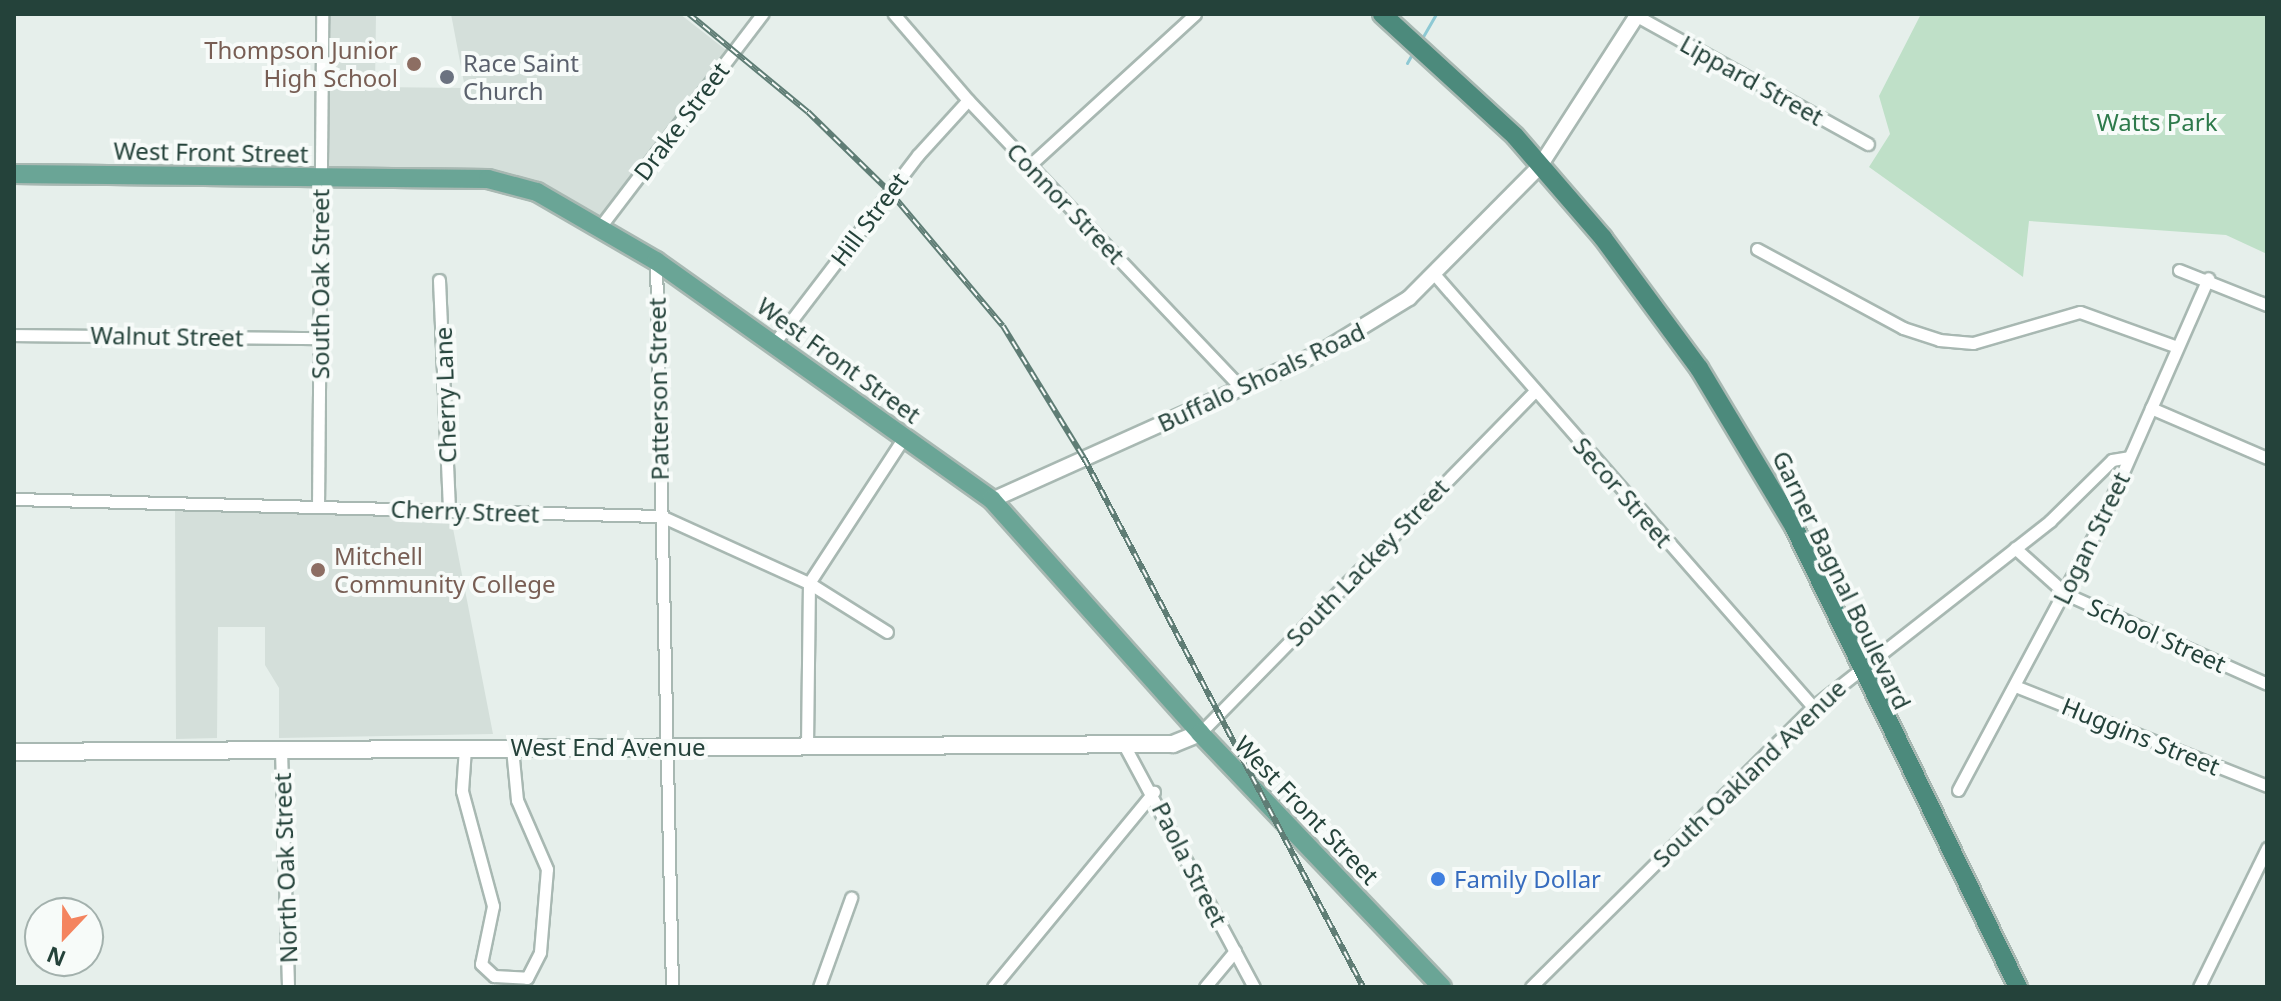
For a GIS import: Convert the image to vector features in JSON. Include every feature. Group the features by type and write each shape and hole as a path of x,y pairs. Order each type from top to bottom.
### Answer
{"highway":[{"name":"Garner Bagnal Boulevard","path":"1382,14 1540,166 1655,306 1722,405 1794,527 1858,668 2018,987"}],"main road":[{"name":"West Front Street","path":"14,174 514,182 600,227 775,342 992,500 1200,733 1442,987"},
{"name":"West End Avenue","path":"14,752 1173,744 1200,733"}],"street":[{"name":"South Oak Street","path":"318,507 322,14"},
{"name":"Drake Street","path":"600,227 762,14"},
{"name":"Connor Street","path":"894,14 968,100 1242,389"},
{"path":"1031,164 1195,14"},
{"name":"Buffalo Shoals Road","path":"992,500 1242,389 1355,334 1435,275 1540,166 1637,15"},
{"name":"Lippard Street","path":"1637,15 1868,144"},
{"name":"Hill Street","path":"775,342 918,155 968,100"},
{"path":"1757,249 1903,328 1939,340 1973,343 2080,312 2177,347"},
{"name":"Patterson Street","path":"656,261 672,987"},
{"path":"2179,270 2208,278 2267,305"},
{"name":"Secor Street","path":"1435,275 1813,707"},
{"name":"Logan Street","path":"1958,790 2066,594 2208,278"},
{"name":"Cherry Lane","path":"439,280 449,510"},
{"name":"Walnut Street","path":"14,335 320,338"},
{"name":"South Lackey Street","path":"1200,733 1535,391"},
{"path":"2151,408 2267,458"},
{"path":"807,746 809,583 905,436"},
{"name":"South Oakland Avenue","path":"1531,987 1813,707 1858,668 2015,548 2112,460 2129,457"},
{"name":"Cherry Street","path":"14,499 661,516 809,583 887,632"},
{"name":"School Street","path":"2015,548 2066,594 2267,684"},
{"name":"Huggins Street","path":"2015,686 2267,786"},
{"name":"Paola Street","path":"1123,743 1154,792 1254,987"},
{"path":"465,748 462,791 493,906 481,964 494,976 527,978 540,952 547,869 517,800 512,748"},
{"name":"North Oak Street","path":"281,750 288,987"},
{"path":"993,987 1154,792"},
{"path":"2199,987 2267,848"},
{"path":"819,987 851,898"},
{"path":"1205,987 1235,951"}],"shaded area":[{"path":"328,14 376,14 375,87 465,88 451,14 680,14 726,50 600,217 554,193 326,171"},
{"name":"Mitchell Community College","path":"175,506 450,513 493,734 279,738 279,688 265,665 265,627 218,627 217,738 176,739"}],"green space":[{"name":"Watts Park","path":"1921,14 2267,14 2267,254 2226,235 2029,221 2023,277 1869,167 1890,134 1879,96"}],"waterway":[{"path":"1421,40 1436,14"},
{"path":"1407,63 1413,52"}],"railway":[{"path":"689,14 808,112 890,192 1003,326 1084,458 1363,987"}],"place":[{"name":"Thompson Junior High School","path":"414,64"},
{"name":"Race Saint Church","path":"447,77"},
{"name":"Mitchell Community College","path":"318,570"},
{"name":"Family Dollar","path":"1438,879"}]}
